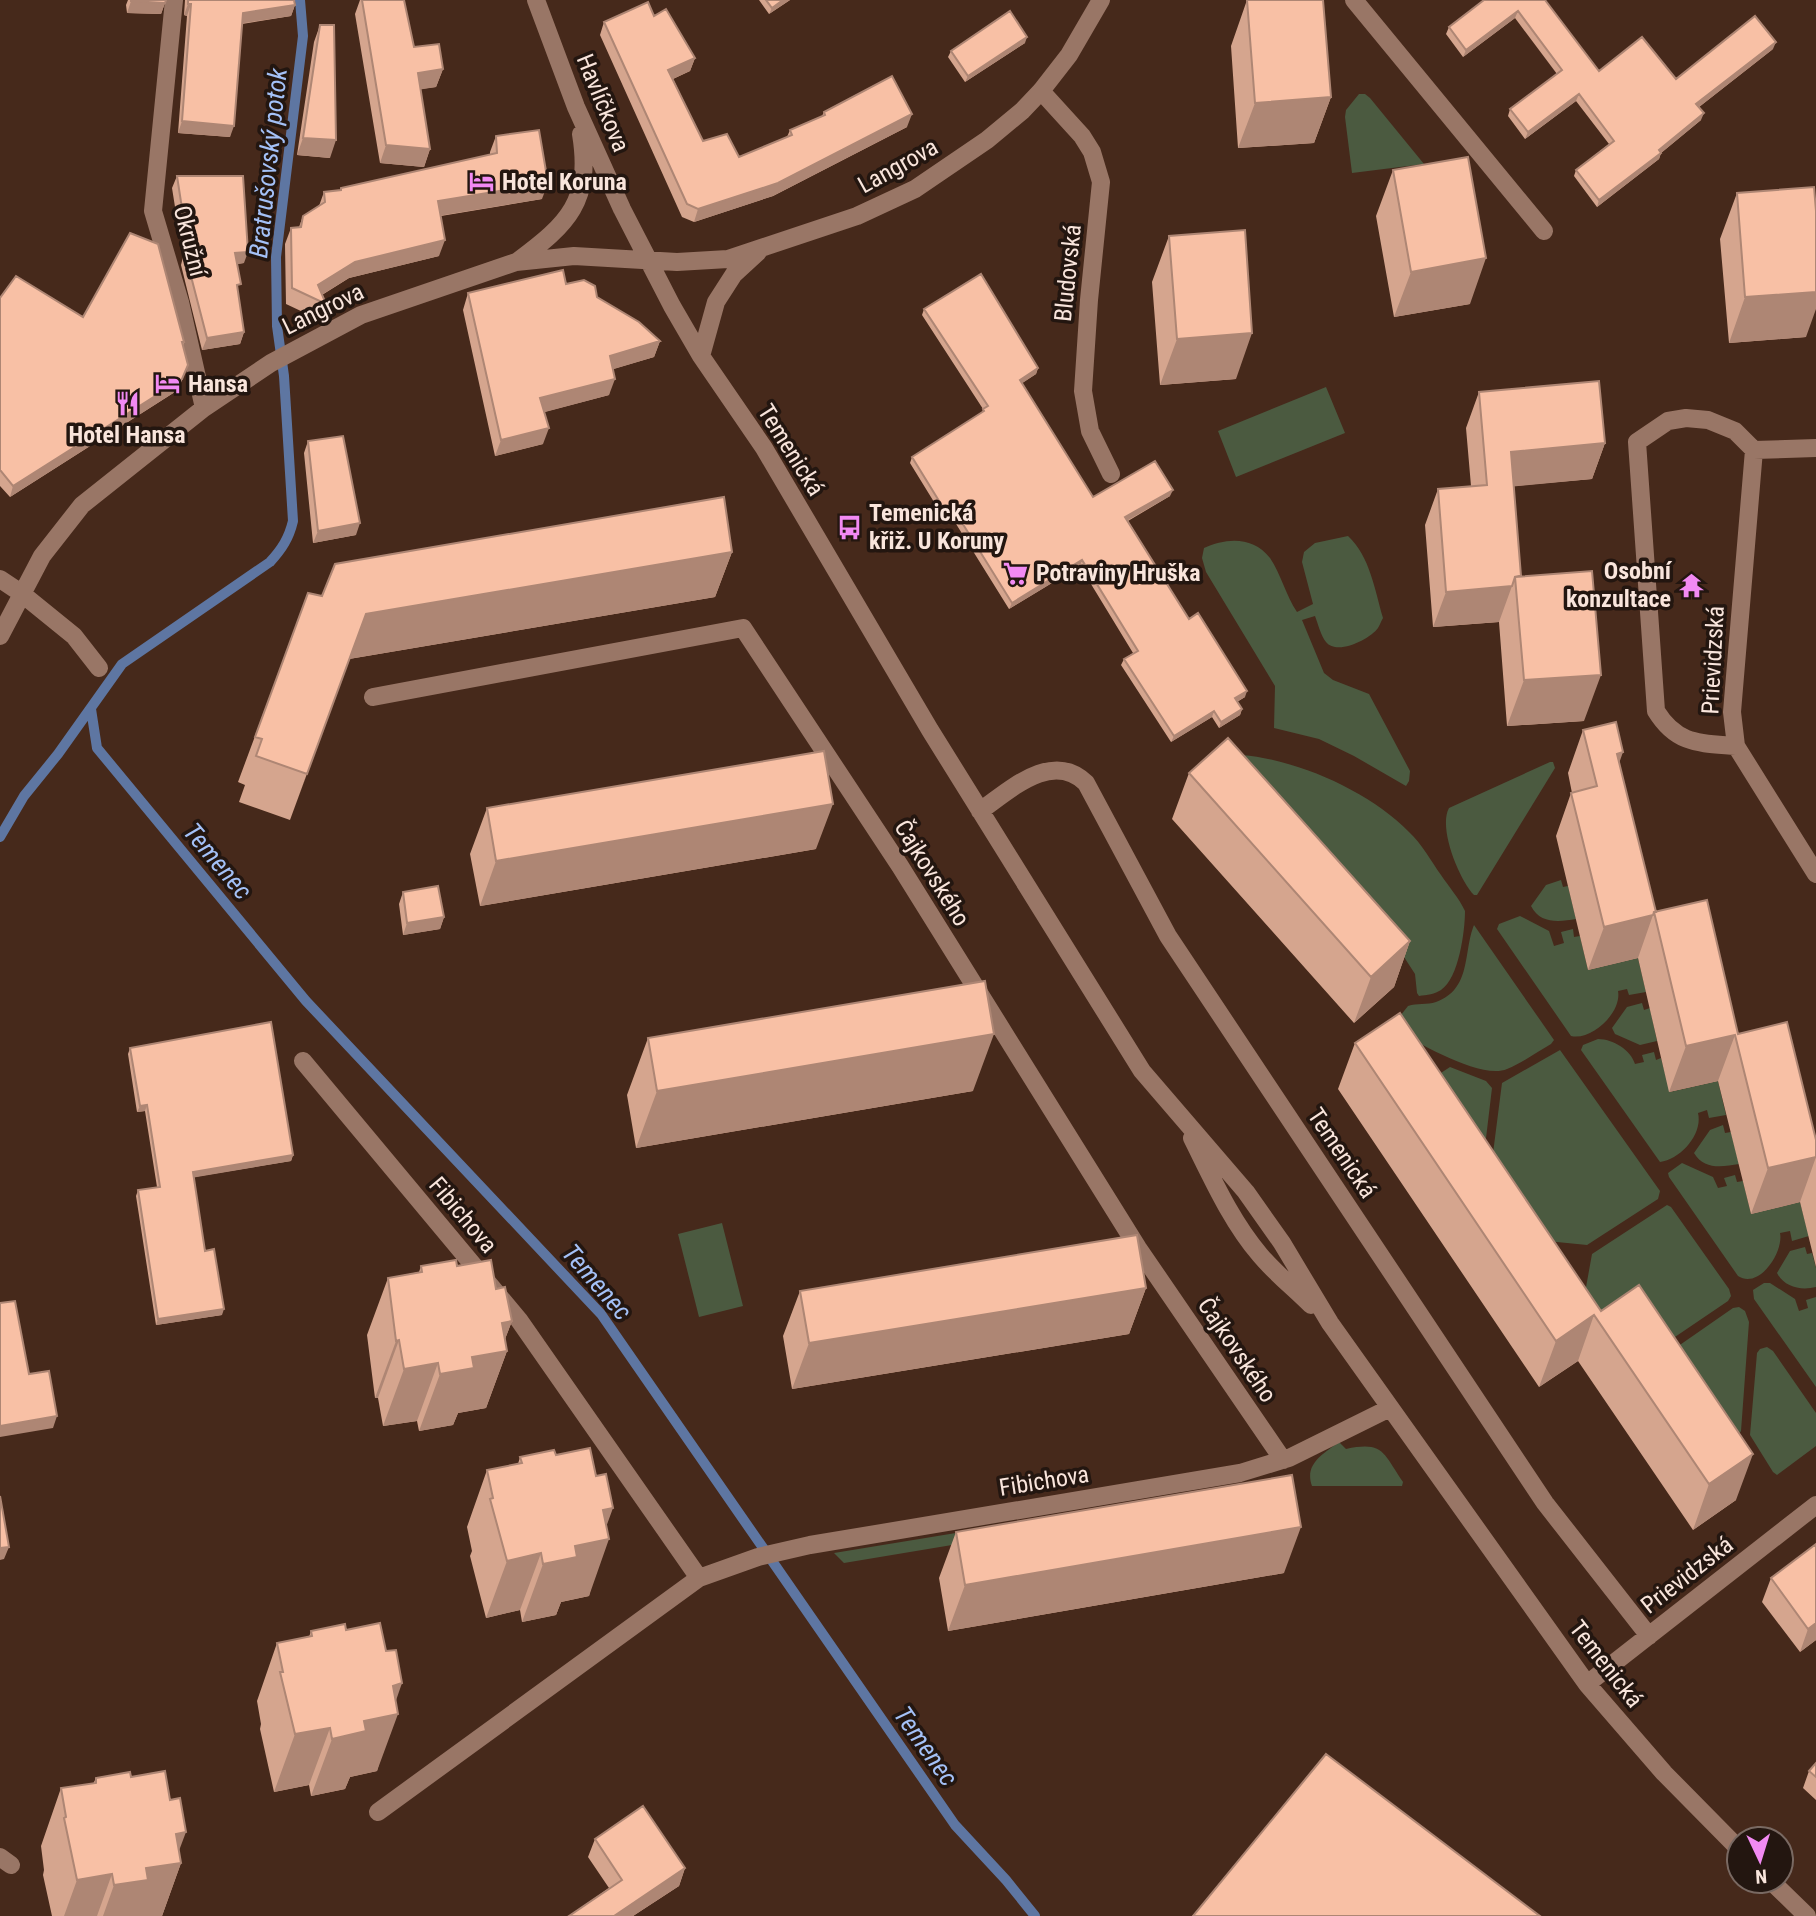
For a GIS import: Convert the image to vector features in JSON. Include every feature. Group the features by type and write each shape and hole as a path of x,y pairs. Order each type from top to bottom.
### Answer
{"street":[{"name":"Okružní","path":"174,0 153,211 180,302 204,408"},
{"name":"Havlíčkova","path":"536,0 576,107 647,260"},
{"name":"Langrova","path":"0,636 42,556 82,505 204,408 271,363 361,315 516,262 574,256 677,262 728,259 857,216 915,189 987,140 1021,111 1041,91 1069,55 1101,0"},
{"path":"1354,0 1544,231"},
{"name":"Bludovská","path":"1041,91 1082,136 1092,152 1101,182 1083,391 1090,431 1111,474"},
{"path":"516,262 558,229 581,194 585,156 576,107"},
{"name":"Langrova","path":"701,356 716,302 734,274 760,250"},
{"name":"Temenická","path":"647,260 701,356 764,448 980,811 1142,1071 1252,1200 1282,1243 1330,1323 1587,1684 1664,1773 1725,1835"},
{"name":"Prievidzská","path":"1737,746 1685,739 1665,726 1656,711 1637,442 1668,421 1686,418 1708,420 1735,431 1754,450 1732,712 1737,746 1816,874"},
{"path":"1754,450 1816,447"},
{"path":"0,579 74,636 99,668"},
{"name":"Čajkovského","path":"373,697 743,628 900,866 1138,1248 1283,1460"},
{"name":"Temenická","path":"980,811 1020,783 1043,772 1061,769 1078,775 1086,783 1168,936 1545,1503 1649,1636"},
{"name":"Fibichova","path":"303,1061 519,1320 699,1578"},
{"name":"Temenická","path":"1180,1113 1223,1201 1254,1247 1330,1323"},
{"name":"Fibichova","path":"378,1812 699,1578 778,1552 1240,1473 1283,1460 1390,1408"},
{"name":"Prievidzská","path":"1587,1684 1816,1505"},
{"path":"1785,1895 1807,1916"}],"green space":[{"path":"1359,94 1370,98 1424,164 1352,173 1345,117 1346,110"},
{"path":"1326,387 1345,433 1236,477 1218,431"},
{"path":"1348,536 1362,553 1371,574 1383,618 1379,627 1361,641 1338,647 1326,642 1315,616 1302,620 1324,673 1333,680 1369,694 1410,771 1406,786 1319,739 1274,728 1275,686 1206,572 1202,558 1204,548 1221,542 1239,541 1256,546 1270,558 1297,612 1313,604 1302,562 1304,552 1315,543"},
{"path":"1242,755 1286,763 1332,780 1374,803 1393,817 1418,842 1465,911 1457,965 1441,990 1419,996 1415,974 1393,940"},
{"path":"1553,762 1555,768 1477,895 1474,895 1462,877 1448,840 1446,817 1449,808"},
{"path":"1561,880 1563,887 1568,886 1576,919 1557,921 1539,916 1531,906 1546,885"},
{"path":"1520,916 1549,931 1554,946 1564,943 1561,932 1573,929 1574,937 1580,936 1588,970 1638,958 1646,992 1629,995 1627,989 1618,991 1615,1008 1604,1023 1588,1034 1571,1036 1497,929 1499,924"},
{"path":"1474,925 1554,1040 1524,1061 1507,1069 1496,1071 1467,1065 1394,1030 1393,1025 1408,1006 1436,1002 1456,988 1464,969"},
{"path":"1642,1003 1644,1010 1650,1008 1657,1041 1640,1045 1615,1034 1612,1028 1627,1007"},
{"path":"1598,1039 1621,1046 1630,1054 1635,1064 1644,1062 1642,1055 1654,1052 1656,1060 1661,1058 1670,1092 1718,1081 1726,1115 1709,1118 1707,1110 1698,1113 1697,1129 1689,1144 1676,1156 1660,1162 1581,1050 1583,1045"},
{"path":"1560,1050 1660,1191 1658,1199 1587,1245 1527,1239 1492,1161 1502,1083"},
{"path":"1450,1067 1486,1081 1492,1088 1484,1155 1412,1092"},
{"path":"1723,1125 1725,1133 1731,1132 1739,1164 1708,1165 1694,1153 1710,1130"},
{"path":"1682,1163 1713,1177 1718,1188 1727,1186 1724,1178 1735,1175 1737,1182 1743,1181 1751,1214 1800,1202 1809,1236 1792,1241 1790,1231 1780,1233 1778,1250 1762,1274 1746,1279 1738,1276 1669,1177 1668,1173"},
{"path":"1667,1205 1729,1289 1731,1296 1728,1301 1641,1360 1581,1315 1592,1254"},
{"path":"722,1223 743,1306 699,1317 678,1234"},
{"path":"1805,1247 1807,1254 1812,1253 1816,1268 1816,1287 1793,1287 1784,1282 1777,1273 1790,1251"},
{"path":"1764,1283 1770,1283 1795,1299 1799,1311 1808,1308 1806,1300 1816,1297 1816,1387 1754,1299 1753,1290"},
{"path":"1739,1307 1745,1311 1749,1322 1741,1431 1737,1437 1651,1365 1733,1308"},
{"path":"1767,1347 1773,1351 1816,1413 1816,1446 1777,1475 1750,1435 1757,1353"},
{"path":"1339,1442 1346,1449 1368,1447 1381,1452 1403,1482 1402,1486 1312,1486 1310,1478 1316,1460"},
{"path":"962,1532 958,1544 844,1563 834,1553"}],"building":[{"path":"131,0 166,0 165,3"},
{"path":"188,0 294,0 295,5 243,13 234,126 182,121 191,4 188,4"},
{"path":"362,0 404,0 414,47 439,44 443,69 418,73 430,149 386,145"},
{"path":"766,0 783,0 772,8"},
{"path":"1247,0 1323,0 1331,97 1255,103"},
{"path":"1484,0 1545,0 1599,71 1642,37 1676,79 1755,16 1776,42 1696,104 1704,113 1659,150 1661,153 1599,200 1576,170 1614,141 1579,94 1528,132 1510,109 1562,70 1518,11 1466,50 1449,27"},
{"path":"648,2 654,16 666,9 695,58 668,70 703,141 727,134 739,157 792,135 790,130 825,115 824,112 892,76 912,114 778,183 698,209 687,204 604,22"},
{"path":"1010,11 1027,37 968,76 951,51"},
{"path":"320,25 334,25 336,140 303,138"},
{"path":"539,130 548,183 438,201 445,240 355,262 318,285 326,304 292,288 291,228 301,227 303,216 325,202 324,192 497,153 496,136"},
{"path":"1468,157 1486,258 1411,272 1393,170"},
{"path":"177,176 243,176 248,252 235,253 241,284 237,285 244,332 207,338 185,253 189,254"},
{"path":"1814,187 1816,292 1745,297 1737,193"},
{"path":"1245,230 1252,333 1177,339 1169,236"},
{"path":"130,233 158,244 184,342 188,365 182,379 13,486 0,470 0,298 16,276 83,317"},
{"path":"563,270 566,284 584,280 595,286 597,297 639,322 660,341 610,356 615,379 540,398 549,428 501,440 468,293"},
{"path":"981,274 1038,368 1020,380 1093,497 1155,461 1173,490 1125,517 1189,619 1198,613 1247,691 1235,698 1242,709 1221,722 1214,711 1174,736 1124,659 1138,651 1082,560 1012,603 951,505 944,509 912,457 988,406 924,309"},
{"path":"1599,381 1605,443 1511,452 1521,576 1515,577 1512,586 1446,592 1438,489 1487,485 1479,392"},
{"path":"343,436 360,523 318,531 308,441"},
{"path":"724,497 732,552 366,614 307,774 256,756 262,739 255,737 308,593 322,596 335,564"},
{"path":"1592,571 1601,675 1524,680 1515,577"},
{"path":"1616,722 1623,752 1617,754 1656,912 1604,927 1571,793 1597,786 1583,730"},
{"path":"1228,738 1410,941 1371,977 1189,773"},
{"path":"824,751 833,804 496,861 487,808"},
{"path":"438,886 444,917 407,923 403,892"},
{"path":"1707,900 1738,1034 1787,1022 1816,1140 1816,1157 1768,1168 1735,1035 1686,1046 1654,912"},
{"path":"985,981 994,1034 657,1091 648,1038"},
{"path":"1400,1013 1601,1311 1639,1285 1753,1454 1709,1484 1594,1315 1556,1341 1355,1043"},
{"path":"271,1022 293,1155 193,1172 205,1251 214,1249 224,1309 158,1319 138,1190 160,1187 147,1105 140,1106 130,1048"},
{"path":"1137,1235 1146,1288 809,1343 800,1291"},
{"path":"456,1260 457,1266 491,1260 496,1289 505,1287 512,1321 502,1323 507,1351 472,1357 474,1368 440,1374 438,1363 404,1369 399,1340 396,1341 388,1278 422,1272 421,1266"},
{"path":"15,1301 29,1374 49,1371 57,1416 0,1426 0,1303"},
{"path":"590,1448 596,1476 606,1474 613,1508 603,1510 609,1539 575,1546 577,1557 543,1564 541,1553 507,1561 490,1499 493,1498 487,1470 522,1463 520,1457 554,1450 556,1455"},
{"path":"1292,1475 1301,1527 965,1585 956,1532"},
{"path":"0,1496 9,1547 0,1548"},
{"path":"1816,1544 1816,1623 1808,1629 1771,1578"},
{"path":"380,1623 386,1651 396,1650 402,1683 393,1686 398,1714 364,1721 366,1731 332,1739 330,1728 295,1734 280,1672 283,1672 277,1643 312,1636 311,1631 345,1624 346,1630"},
{"path":"1326,1754 1540,1916 1193,1916"},
{"path":"1816,1763 1816,1777 1809,1771"},
{"path":"165,1771 170,1800 180,1798 186,1832 176,1834 181,1863 146,1868 148,1880 114,1885 112,1874 77,1880 64,1818 61,1788 96,1783 96,1778 130,1772 131,1777"},
{"path":"643,1806 685,1868 614,1916 569,1916 622,1880 595,1839"}],"waterway":[{"name":"Bratrušovský potok","path":"0,837 24,796 58,754 122,664 270,562 289,533 293,521 284,376 277,326 276,257 303,36 300,0"},
{"name":"Temenec","path":"91,709 97,748 306,1001 601,1314 955,1825 1035,1916"}],"place":[{"name":"Hotel Koruna","path":"482,182"},
{"name":"Hansa","path":"168,384"},
{"name":"Hotel Hansa","path":"127,404"},
{"name":"Temenická křiž. U Koruny","path":"849,527"},
{"name":"Potraviny Hruška","path":"1016,573"},
{"name":"Osobní konzultace","path":"1691,585"}]}
